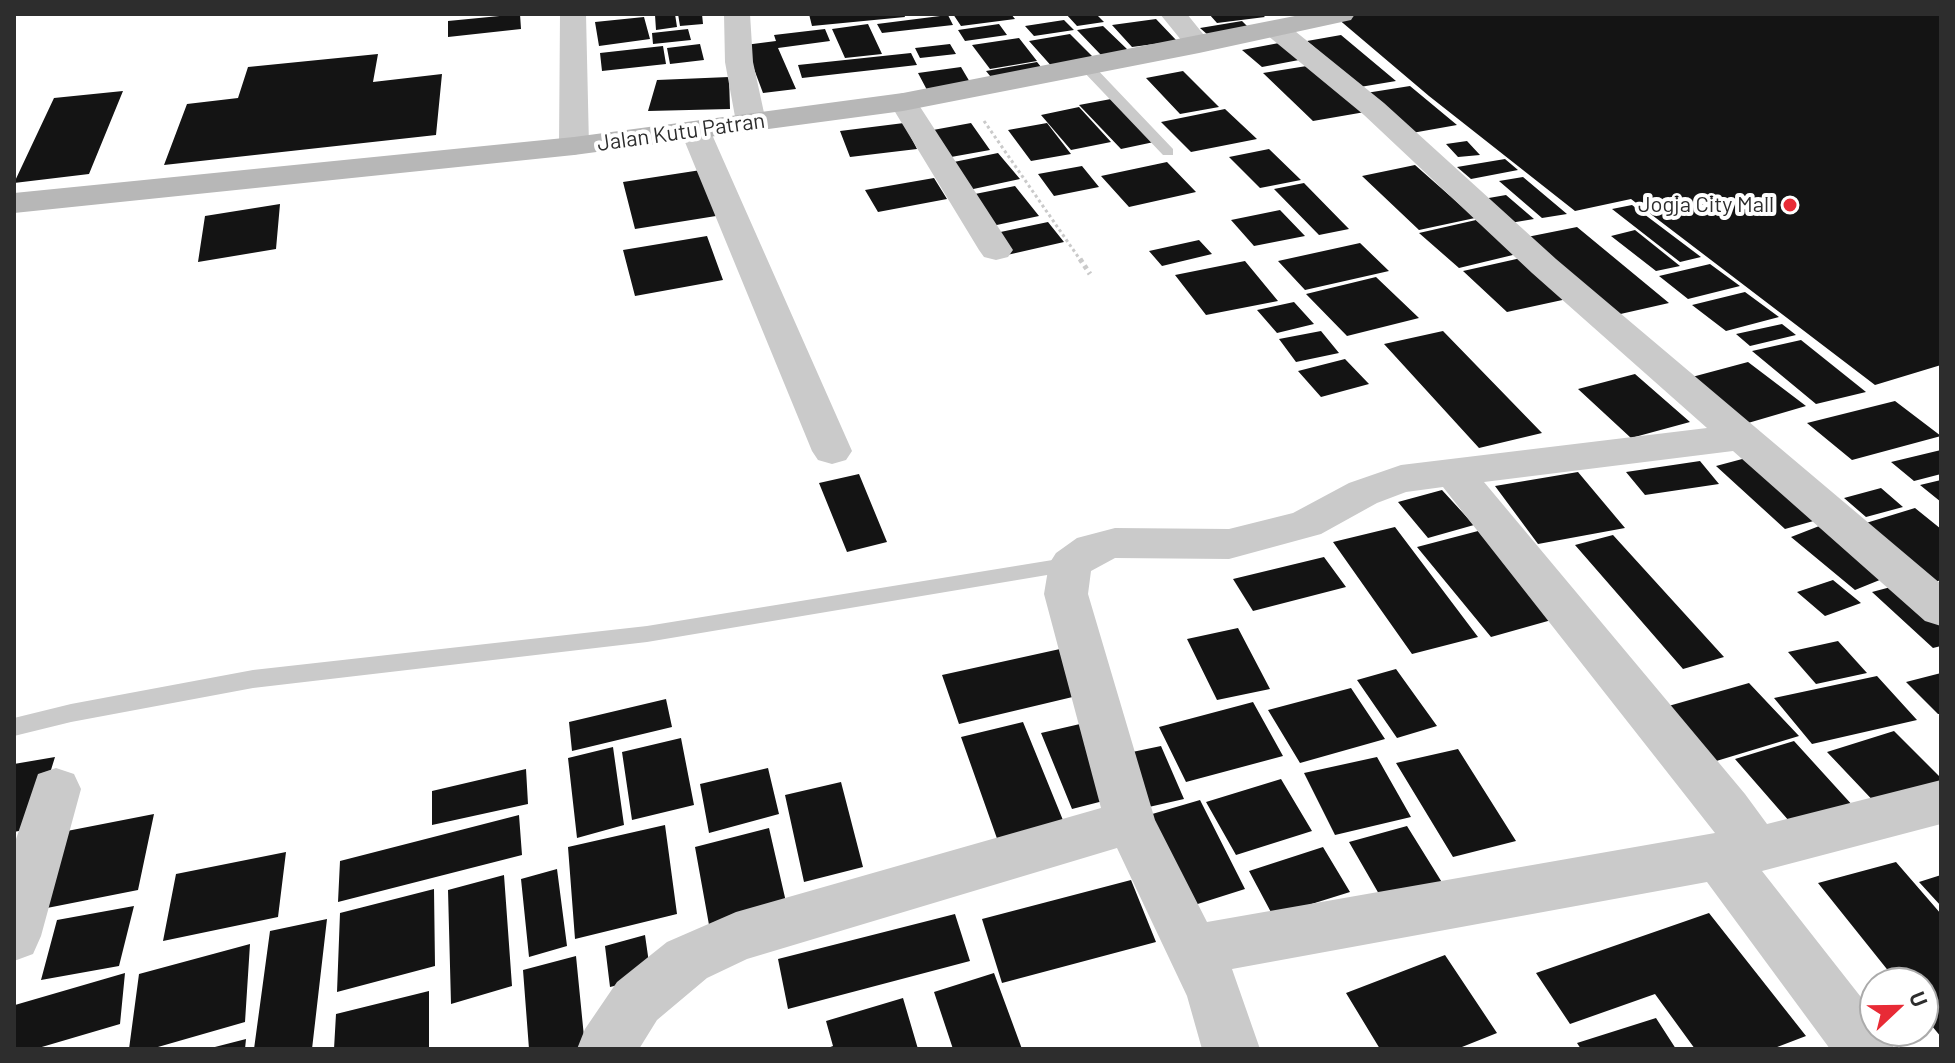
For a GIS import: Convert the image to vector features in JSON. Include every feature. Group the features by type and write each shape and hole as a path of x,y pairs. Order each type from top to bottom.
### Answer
{"street":[{"path":"573,14 574,146"},
{"path":"737,14 739,62 751,122"},
{"path":"1173,14 1199,45"},
{"name":"Jalan Kutu Patran","path":"14,203 574,146 903,102 1342,14"},
{"path":"1276,29 1374,109 1544,266 1941,609"},
{"path":"903,102 996,250"},
{"path":"695,130 832,451"},
{"path":"1231,1049 1214,991 1130,822 1066,594 1071,564 1092,549 1115,543 1168,546 1229,544 1306,524 1363,493 1401,479 1739,437"},
{"path":"1452,471 1727,809 1737,853 1865,1049"},
{"path":"14,936 56,789"},
{"path":"1193,950 1737,853 1941,802"},
{"path":"606,1049 637,1001 687,960 736,937 1130,822"}],"lane":[{"path":"1087,67 1168,152"},
{"path":"14,727 71,713 253,679 647,634 1071,564"}],"path":[{"path":"963,91 1090,274"}],"building":[{"path":"520,14 521,29 448,37 448,21"},
{"path":"675,14 677,27 656,30 655,15"},
{"path":"678,14 702,14 703,24 680,26"},
{"path":"809,14 904,14 905,17 812,26"},
{"path":"953,14 1011,14 1015,19 961,26"},
{"path":"1066,14 1096,14 1104,22 1077,26"},
{"path":"1209,14 1262,14 1265,17 1217,23"},
{"name":"Jogja City Mall","path":"1364,14 1941,14 1941,365 1875,385 1631,199 1575,211 1429,96 1337,18"},
{"path":"948,15 953,25 882,33 877,24"},
{"path":"644,17 650,39 599,46 595,22"},
{"path":"1156,19 1177,41 1132,47 1112,25"},
{"path":"1064,20 1074,30 1034,36 1025,26"},
{"path":"1242,21 1250,29 1208,35 1200,28"},
{"path":"868,24 882,54 845,58 832,29"},
{"path":"999,24 1007,35 965,41 958,30"},
{"path":"1103,26 1128,50 1101,55 1077,30"},
{"path":"688,29 691,40 653,44 652,33"},
{"path":"825,29 830,41 778,48 796,89 763,93 745,45 776,41 774,35"},
{"path":"1070,34 1097,61 1054,69 1029,41"},
{"path":"1341,35 1396,81 1360,87 1307,41"},
{"path":"1019,38 1037,61 990,69 972,45"},
{"path":"1279,43 1299,60 1262,67 1242,50"},
{"path":"700,44 704,60 670,64 667,48"},
{"path":"950,44 956,54 920,58 915,48"},
{"path":"663,46 666,64 602,71 600,53"},
{"path":"911,53 917,65 802,78 798,65"},
{"path":"378,54 373,82 442,74 436,135 164,165 187,104 238,98 248,67"},
{"path":"1037,62 1046,73 995,82 986,71"},
{"path":"1313,65 1365,112 1313,121 1263,73"},
{"path":"961,67 971,84 927,90 918,73"},
{"path":"1183,71 1219,107 1180,114 1146,78"},
{"path":"729,77 730,109 648,111 657,80"},
{"path":"1410,86 1457,125 1412,133 1366,93"},
{"path":"123,91 89,174 14,183 54,98"},
{"path":"1111,99 1154,142 1121,149 1079,105"},
{"path":"1079,107 1111,142 1071,150 1041,115"},
{"path":"1225,109 1257,139 1191,152 1161,122"},
{"path":"904,123 917,149 850,157 840,131"},
{"path":"971,123 990,150 951,157 933,130"},
{"path":"1047,123 1071,154 1031,161 1008,130"},
{"path":"1467,141 1480,155 1458,157 1446,144"},
{"path":"1269,149 1301,180 1260,188 1229,157"},
{"path":"998,153 1020,179 964,191 944,164"},
{"path":"1505,159 1518,170 1471,179 1457,167"},
{"path":"1167,162 1196,192 1129,207 1101,176"},
{"path":"1415,165 1475,218 1419,230 1362,176"},
{"path":"1082,166 1099,187 1054,196 1038,174"},
{"path":"701,170 716,216 635,229 623,182"},
{"path":"1523,177 1567,214 1542,218 1499,181"},
{"path":"934,178 947,199 878,212 865,190"},
{"path":"1304,183 1349,229 1319,235 1274,189"},
{"path":"1015,186 1039,216 992,226 970,195"},
{"path":"1506,195 1534,219 1510,223 1483,199"},
{"path":"280,204 276,249 198,262 205,216"},
{"path":"1632,205 1701,257 1680,262 1612,209"},
{"path":"1280,210 1305,236 1254,246 1231,220"},
{"path":"1476,220 1517,254 1459,268 1419,233"},
{"path":"1048,222 1064,242 1007,255 991,234"},
{"path":"1577,227 1669,303 1616,315 1527,237"},
{"path":"1635,230 1680,266 1656,271 1611,236"},
{"path":"707,236 723,280 635,296 623,250"},
{"path":"1199,240 1212,254 1162,266 1149,251"},
{"path":"1360,243 1389,271 1305,290 1278,261"},
{"path":"1521,258 1567,299 1507,312 1463,271"},
{"path":"1245,261 1278,301 1206,315 1175,275"},
{"path":"1710,264 1740,286 1688,299 1659,276"},
{"path":"1376,277 1419,318 1347,336 1306,294"},
{"path":"1745,292 1779,317 1726,331 1692,305"},
{"path":"1294,302 1314,324 1277,333 1257,310"},
{"path":"1782,324 1796,335 1750,346 1736,334"},
{"path":"1321,331 1339,353 1296,362 1279,339"},
{"path":"1443,331 1542,433 1479,448 1384,344"},
{"path":"1801,340 1866,392 1816,404 1752,351"},
{"path":"1345,359 1369,384 1321,397 1298,371"},
{"path":"1748,362 1806,406 1748,423 1692,377"},
{"path":"1635,374 1690,422 1631,438 1578,389"},
{"path":"1895,401 1941,436 1852,460 1807,423"},
{"path":"1941,450 1941,474 1914,481 1891,462"},
{"path":"1746,458 1817,520 1785,529 1716,466"},
{"path":"1700,461 1719,484 1645,495 1626,472"},
{"path":"1578,472 1625,528 1538,544 1495,486"},
{"path":"859,474 887,542 847,552 819,483"},
{"path":"1941,480 1941,502 1920,485"},
{"path":"1881,488 1903,507 1866,517 1844,498"},
{"path":"1442,490 1474,525 1428,538 1398,502"},
{"path":"1915,508 1941,529 1941,580 1923,586 1853,527"},
{"path":"1827,523 1892,575 1855,590 1791,537"},
{"path":"1395,527 1478,637 1412,654 1333,542"},
{"path":"1478,531 1555,619 1491,637 1417,547"},
{"path":"1613,535 1724,657 1683,669 1575,545"},
{"path":"1324,557 1346,587 1253,611 1233,579"},
{"path":"1833,580 1861,603 1825,616 1797,592"},
{"path":"1902,584 1941,620 1941,646 1933,648 1872,592"},
{"path":"1238,628 1270,689 1217,700 1187,639"},
{"path":"1838,641 1867,673 1816,684 1788,652"},
{"path":"1060,649 1081,695 959,724 942,675"},
{"path":"1396,669 1437,726 1397,738 1357,680"},
{"path":"1941,673 1941,714 1938,714 1906,682"},
{"path":"1877,676 1917,720 1812,744 1774,698"},
{"path":"1749,683 1799,736 1713,762 1665,707"},
{"path":"1351,688 1385,739 1300,763 1268,710"},
{"path":"666,699 672,727 572,751 569,722"},
{"path":"1253,702 1283,756 1186,782 1159,727"},
{"path":"1023,722 1067,830 1000,847 961,737"},
{"path":"1080,724 1111,799 1072,809 1041,733"},
{"path":"1894,731 1941,778 1941,790 1881,809 1827,752"},
{"path":"681,738 694,805 632,820 622,752"},
{"path":"1794,741 1864,818 1803,837 1735,759"},
{"path":"1161,746 1184,799 1140,809 1118,755"},
{"path":"613,747 624,825 577,838 568,758"},
{"path":"1458,749 1516,841 1453,857 1396,763"},
{"path":"55,757 33,828 14,832 14,764"},
{"path":"1377,757 1411,817 1335,835 1304,773"},
{"path":"768,768 779,814 709,833 700,784"},
{"path":"526,769 528,804 432,825 432,791"},
{"path":"1281,779 1312,831 1236,855 1206,802"},
{"path":"841,782 863,867 804,882 785,795"},
{"path":"1200,800 1245,889 1185,908 1142,817"},
{"path":"154,814 138,890 47,908 67,831"},
{"path":"519,815 522,855 338,902 340,861"},
{"path":"665,825 677,914 575,939 568,847"},
{"path":"1407,826 1443,884 1383,901 1349,842"},
{"path":"769,828 789,915 711,936 695,847"},
{"path":"1323,847 1350,892 1273,916 1249,871"},
{"path":"286,852 278,917 163,941 176,874"},
{"path":"1896,862 1941,914 1941,1037 1939,967 1885,967 1818,883"},
{"path":"557,869 567,946 529,957 521,879"},
{"path":"504,875 512,986 451,1004 448,890"},
{"path":"1941,875 1941,906 1919,882"},
{"path":"1131,880 1156,942 1002,983 982,919"},
{"path":"434,889 435,966 337,992 340,913"},
{"path":"134,906 119,966 41,980 57,920"},
{"path":"1709,913 1806,1036 1772,1049 1695,1049 1655,994 1570,1024 1536,973"},
{"path":"955,914 970,961 788,1009 778,959"},
{"path":"327,919 312,1049 254,1049 270,931"},
{"path":"645,935 651,977 610,987 605,946"},
{"path":"250,944 245,1022 151,1049 129,1049 139,974"},
{"path":"1445,955 1497,1033 1457,1049 1380,1049 1346,993"},
{"path":"576,956 585,1047 529,1049 523,970"},
{"path":"125,973 120,1024 35,1049 14,1049 15,1005"},
{"path":"994,973 1022,1049 953,1049 934,992"},
{"path":"429,991 429,1049 334,1049 336,1014"},
{"path":"903,998 918,1049 825,1049 833,1046 826,1021"},
{"path":"1656,1018 1676,1049 1581,1049 1577,1043"},
{"path":"246,1039 245,1049 211,1049 211,1048"}],"place":[{"name":"Jogja City Mall","path":"1790,205"}]}
